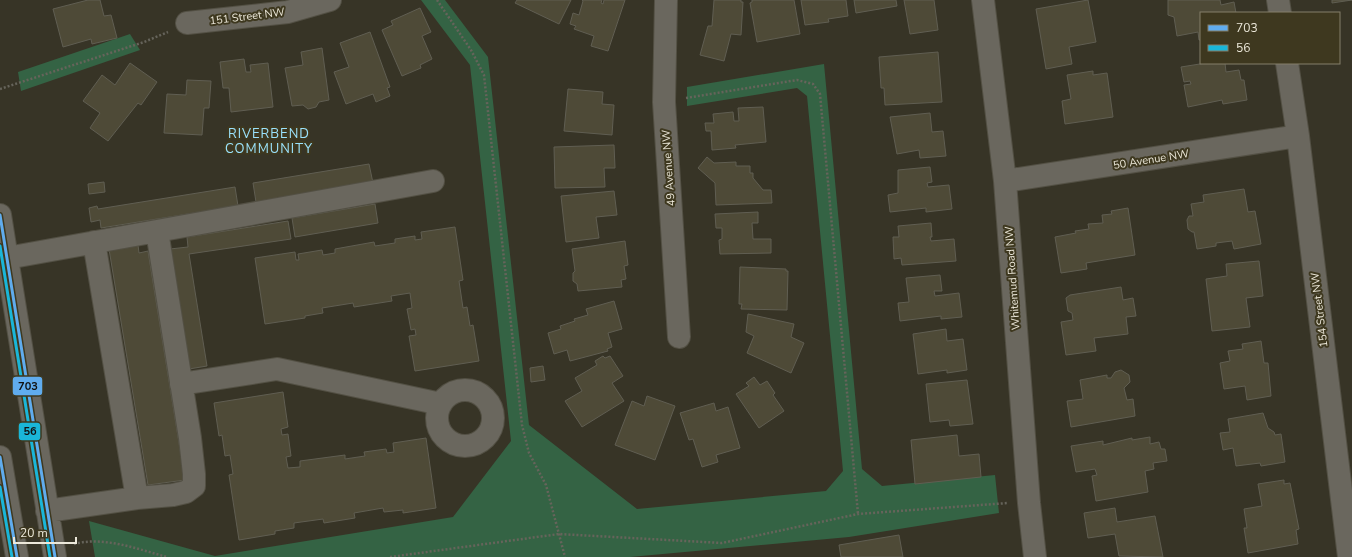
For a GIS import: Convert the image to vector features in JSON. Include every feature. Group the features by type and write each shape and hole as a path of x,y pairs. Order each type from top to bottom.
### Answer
{"street":[{"name":"151 Street NW","path":"187,24 288,12 330,0"},
{"name":"49 Avenue NW","path":"666,0 664,102 679,336"},
{"name":"Whitemud Road NW","path":"983,0 1005,181 1035,557"},
{"path":"1278,0 1280,12"},
{"name":"154 Street NW","path":"1287,64 1298,136 1349,557"},
{"name":"50 Avenue NW","path":"1005,181 1298,136"},
{"path":"7,258 434,181"},
{"path":"0,215 54,552"},
{"path":"47,511 137,498 173,495 186,492 194,486 194,474 181,384 157,231"},
{"path":"94,242 137,498"},
{"path":"181,384 277,369 441,404"},
{"path":"0,457 17,557"}],"path":[{"path":"437,0 471,50 484,75 522,425 529,453 546,485 565,557"},
{"path":"0,89 144,42 187,24"},
{"path":"664,102 797,80 813,84 820,94 858,514"},
{"path":"390,557 559,534 722,543 858,514 1003,503 1030,503"},
{"path":"54,552 87,540 104,541 167,557"}],"green space":[{"path":"421,0 445,0 488,57 529,425 637,509 826,491 843,471 807,96 797,88 687,106 687,87 824,64 862,469 882,486 995,475 999,513 849,537 630,557 95,557 89,521 215,556 453,517 511,441 470,65"},
{"path":"130,34 140,50 21,91 18,72"}],"building":[{"path":"88,0 100,0 104,16 111,15 117,38 92,44 91,39 63,47 53,9"},
{"path":"517,0 571,0 559,24 515,3"},
{"path":"582,0 602,0 601,3 603,4 604,0 625,0 608,51 591,46 594,36 574,29 576,26 570,24 573,13 579,15"},
{"path":"714,0 741,0 741,2 743,2 741,35 731,34 724,61 700,55 708,26 712,26"},
{"path":"752,0 794,0 800,34 757,42 750,3"},
{"path":"801,0 846,0 848,16 828,19 829,22 805,25"},
{"path":"854,0 896,0 897,6 856,13"},
{"path":"904,0 934,0 938,30 910,34"},
{"path":"1088,0 1096,42 1069,47 1072,64 1046,69 1036,9"},
{"path":"1168,0 1220,0 1221,5 1234,2 1236,12 1200,12 1200,40 1198,32 1177,36 1174,17 1168,15"},
{"path":"1332,0 1352,0 1332,3"},
{"path":"420,8 431,32 422,36 432,59 420,65 421,68 402,76 382,30 393,25 391,21"},
{"path":"370,32 390,87 387,88 390,96 376,102 373,94 346,104 334,72 349,67 340,43"},
{"path":"322,48 329,100 319,102 316,107 308,109 303,105 292,106 285,68 303,65 301,52"},
{"path":"938,52 942,102 885,105 884,88 881,88 879,57"},
{"path":"244,59 246,72 251,72 250,65 268,63 273,107 231,112 229,88 223,88 220,62"},
{"path":"130,63 157,82 141,105 138,103 108,141 90,128 100,113 83,101 102,75 115,85"},
{"path":"1200,64 1225,64 1226,72 1239,70 1241,80 1244,80 1247,100 1223,104 1222,100 1188,107 1184,85 1191,84 1190,81 1184,82 1181,67"},
{"path":"1093,71 1093,75 1107,73 1113,117 1065,124 1062,101 1071,99 1067,75"},
{"path":"187,80 211,81 209,108 204,108 202,135 164,133 167,94 186,95"},
{"path":"568,89 603,92 602,104 614,105 612,135 564,131"},
{"path":"763,107 766,142 735,145 736,148 712,150 711,131 706,131 705,123 714,123 713,114 733,112 734,121 739,121 738,108"},
{"path":"930,113 932,132 943,131 946,156 920,158 919,150 897,154 890,117"},
{"path":"614,145 615,168 604,168 605,187 555,188 554,147"},
{"path":"707,157 714,163 736,162 736,166 750,166 750,173 753,173 753,178 763,190 771,190 772,203 716,205 715,183 698,168"},
{"path":"369,164 373,183 256,202 253,183"},
{"path":"930,167 932,182 927,183 928,187 949,185 952,209 926,212 926,208 890,212 888,195 898,193 898,170"},
{"path":"104,182 105,192 89,194 88,184"},
{"path":"235,187 238,206 101,228 100,220 91,222 89,208 97,206 98,209"},
{"path":"1244,189 1248,212 1255,211 1261,244 1234,249 1232,241 1216,243 1216,246 1197,249 1194,232 1188,229 1187,220 1189,216 1193,216 1191,204 1204,202 1203,195"},
{"path":"614,191 617,215 596,217 599,238 566,242 561,196"},
{"path":"375,204 378,223 295,237 292,218"},
{"path":"1128,208 1135,255 1086,263 1087,269 1061,273 1055,237 1076,233 1075,231 1089,229 1088,224 1103,223 1102,215 1112,214 1111,211"},
{"path":"758,212 758,223 752,223 753,239 771,239 771,253 720,254 719,240 722,239 722,228 716,228 715,214"},
{"path":"288,221 291,239 189,254 207,366 189,369 170,249 188,247 187,237"},
{"path":"931,223 931,241 954,239 956,261 902,265 901,258 894,259 893,237 899,237 898,226"},
{"path":"455,227 463,280 459,281 463,308 467,307 470,326 473,325 479,361 415,371 409,336 416,335 415,329 411,330 407,309 412,308 410,293 391,296 392,301 354,307 353,303 322,308 323,313 305,316 305,318 265,324 255,258 295,252 296,260 299,260 298,254 322,250 323,255 335,253 335,249 374,242 375,246 395,243 395,239 415,236 415,240 422,239 421,232"},
{"path":"625,241 628,265 624,266 626,279 621,280 622,287 578,291 577,284 573,281 573,273 575,271 572,249"},
{"path":"138,245 139,253 148,251 185,480 148,485 109,249"},
{"path":"1259,261 1263,296 1246,298 1250,327 1212,331 1206,279 1227,276 1226,264"},
{"path":"740,267 786,269 786,271 788,271 787,310 741,309 742,304 739,304"},
{"path":"940,275 942,291 934,291 935,296 959,293 962,317 941,319 941,316 900,321 898,303 909,302 906,278"},
{"path":"1121,287 1123,300 1133,298 1136,316 1126,317 1128,334 1094,338 1096,351 1066,355 1061,322 1073,320 1072,313 1068,311 1066,298 1070,295"},
{"path":"614,301 622,329 608,333 612,347 607,349 608,351 570,361 567,350 554,354 548,333 561,329 560,326 575,321 574,319 588,315 586,309"},
{"path":"748,314 794,324 791,337 804,343 791,373 747,353 754,336 746,332"},
{"path":"946,329 947,341 963,339 967,370 947,373 947,370 918,374 913,334"},
{"path":"1261,341 1264,363 1268,363 1271,396 1247,400 1245,386 1224,389 1220,363 1230,361 1228,351 1243,349 1242,344"},
{"path":"603,356 605,358 610,356 623,376 612,383 624,401 582,427 565,401 582,391 575,378 597,365 595,361"},
{"path":"543,366 545,380 531,382 530,368"},
{"path":"1121,370 1129,375 1130,382 1124,388 1127,400 1133,399 1135,416 1071,427 1067,401 1083,399 1080,380 1107,375 1107,378 1111,378 1115,372"},
{"path":"754,377 760,385 767,381 775,393 773,395 784,411 759,428 736,394 749,386 746,383"},
{"path":"967,380 973,424 950,426 949,420 930,422 926,384"},
{"path":"283,392 288,427 281,429 282,435 288,434 291,456 286,457 288,468 300,467 300,461 345,455 345,459 365,456 364,452 386,449 387,453 394,452 393,443 426,438 436,508 403,513 403,510 384,512 383,508 354,513 355,518 324,523 323,519 294,523 294,528 275,531 275,534 239,540 229,475 233,474 230,455 225,456 222,435 219,436 214,403"},
{"path":"647,396 675,406 655,460 615,445 632,401 644,406"},
{"path":"714,403 716,411 728,407 740,448 716,455 718,462 702,467 693,439 689,440 680,413"},
{"path":"1263,413 1268,428 1274,432 1275,435 1281,434 1285,462 1261,466 1260,463 1236,466 1233,448 1223,450 1220,433 1230,432 1228,419"},
{"path":"957,435 959,456 979,454 981,477 915,484 911,440"},
{"path":"1150,437 1150,444 1159,442 1161,449 1165,449 1167,461 1153,463 1154,469 1145,471 1148,492 1096,501 1092,476 1097,475 1095,469 1076,472 1071,446 1103,441 1103,445 1132,438 1132,440"},
{"path":"1284,480 1284,484 1290,483 1299,529 1296,530 1298,544 1248,553 1244,528 1247,528 1244,509 1262,506 1258,484"},
{"path":"1115,508 1117,522 1155,516 1163,557 1119,556 1115,534 1088,538 1084,513"},
{"path":"899,535 903,557 841,557 839,545"}],"transit line":[{"name":"703","path":"0,215 55,557"},
{"name":"56","path":"0,246 50,557"},
{"name":"703","path":"0,457 17,557"},
{"name":"56","path":"0,487 12,557"}],"district":[{"name":"RIVERBEND COMMUNITY","path":"269,140"}]}
